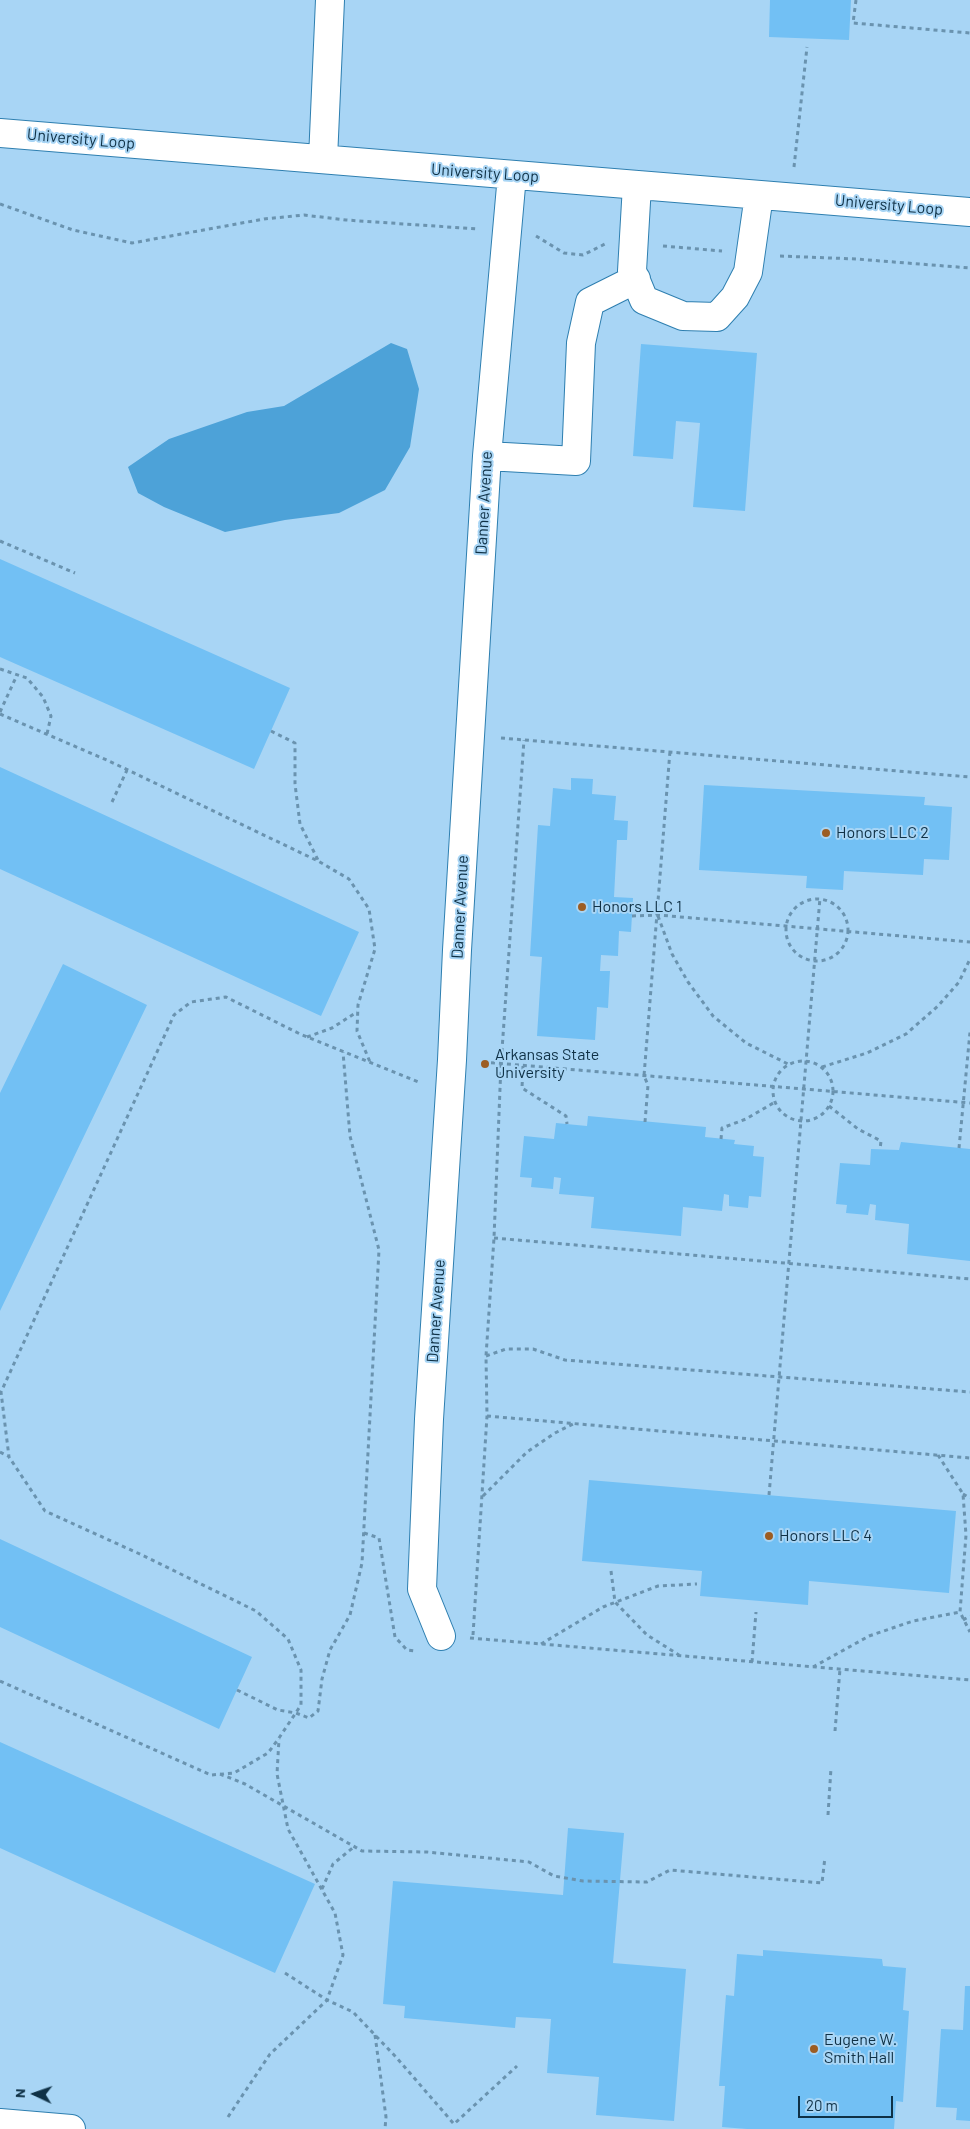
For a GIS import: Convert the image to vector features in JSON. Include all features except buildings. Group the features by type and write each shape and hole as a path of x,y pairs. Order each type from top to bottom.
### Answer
{"street":[{"path":"323,159 330,0"},
{"name":"University Loop","path":"0,133 970,212"},
{"name":"Danner Avenue","path":"441,1636 422,1589 429,1419 487,456 512,175"},
{"path":"637,185 632,270 644,300 683,316 717,317 735,297 748,272 758,195"},
{"path":"487,456 576,461 582,344 590,302 636,279"},
{"path":"0,2123 71,2129"}],"path":[{"path":"856,0 854,23 970,33"},
{"path":"794,168 807,47"},
{"path":"0,204 73,230 132,243 264,219 304,215 531,234 545,240 564,253 583,255 601,245 634,244 797,258 856,259 970,268"},
{"path":"0,541 75,573"},
{"path":"0,669 26,678 43,697 51,716 46,734"},
{"path":"17,674 0,713 127,770 318,861 349,878 369,909 375,949 358,1012 357,1030 370,1062"},
{"path":"271,732 295,743 295,784 300,824 318,861"},
{"path":"470,736 970,777"},
{"path":"473,1638 487,1416 486,1356 494,1238 501,1064 524,740"},
{"path":"645,1122 648,1085 644,1076 670,751"},
{"path":"112,802 127,770"},
{"path":"769,1495 820,898"},
{"path":"820,898 830,901 844,913 848,932 846,942 833,957 814,961 804,959 790,946 785,926 788,917 801,902 820,898"},
{"path":"632,916 658,916 970,942"},
{"path":"658,916 672,954 688,982 713,1016 746,1043 788,1064"},
{"path":"822,1068 867,1053 906,1034 938,1006 959,982 970,959"},
{"path":"9,1457 1,1393 174,1015 190,1002 226,997 306,1037 450,1094"},
{"path":"306,1037 332,1028 358,1012"},
{"path":"959,1148 970,1032"},
{"path":"237,1690 278,1710 296,1713 309,1718 318,1710 322,1679 330,1650 350,1615 362,1562 378,1250 350,1136 343,1052"},
{"path":"452,1060 970,1103"},
{"path":"806,1060 822,1068 828,1074 834,1091 829,1106 820,1116 811,1121 801,1122 791,1119 782,1114 775,1102 773,1086 780,1070 788,1064 806,1060"},
{"path":"523,1066 522,1088 566,1116 567,1124"},
{"path":"721,1139 722,1128 746,1119 775,1102"},
{"path":"829,1106 858,1129 881,1141 880,1150"},
{"path":"494,1238 970,1279"},
{"path":"486,1356 506,1349 532,1349 565,1360 970,1392"},
{"path":"487,1416 970,1458"},
{"path":"483,1497 527,1452 555,1433 573,1424"},
{"path":"0,1452 9,1457 46,1511 256,1610 288,1639 301,1670 301,1705 268,1753 234,1773 211,1775 0,1681"},
{"path":"938,1455 963,1494 970,1498"},
{"path":"963,1494 966,1534 960,1612 970,1632"},
{"path":"610,1571 615,1602 648,1635 680,1656"},
{"path":"540,1644 603,1607 615,1602 658,1586 697,1584"},
{"path":"752,1662 756,1612"},
{"path":"812,1667 869,1636 913,1621 960,1612"},
{"path":"963,1620 970,1616"},
{"path":"441,1636 970,1680"},
{"path":"835,1731 840,1669"},
{"path":"228,2117 270,2054 326,2000 343,1955 335,1913 288,1829 277,1774 279,1738"},
{"path":"828,1815 832,1768"},
{"path":"220,1774 245,1784 362,1851 427,1852 529,1862 554,1876 583,1881 626,1884 647,1882 670,1870 822,1883 825,1857"},
{"path":"322,1889 333,1864 355,1846"},
{"path":"286,1973 326,2000 353,2012 454,2124 517,2066"},
{"path":"375,2035 386,2117 385,2129"}],"water":[{"path":"391,343 407,349 419,389 410,447 385,490 339,513 285,520 225,532 164,507 138,493 128,467 169,439 247,412 284,406"}],"place":[{"name":"Honors LLC 2","path":"826,833"},
{"name":"Honors LLC 1","path":"582,907"},
{"name":"Arkansas State University","path":"485,1064"},
{"name":"Honors LLC 4","path":"769,1536"},
{"name":"Eugene W. Smith Hall","path":"814,2049"}]}
